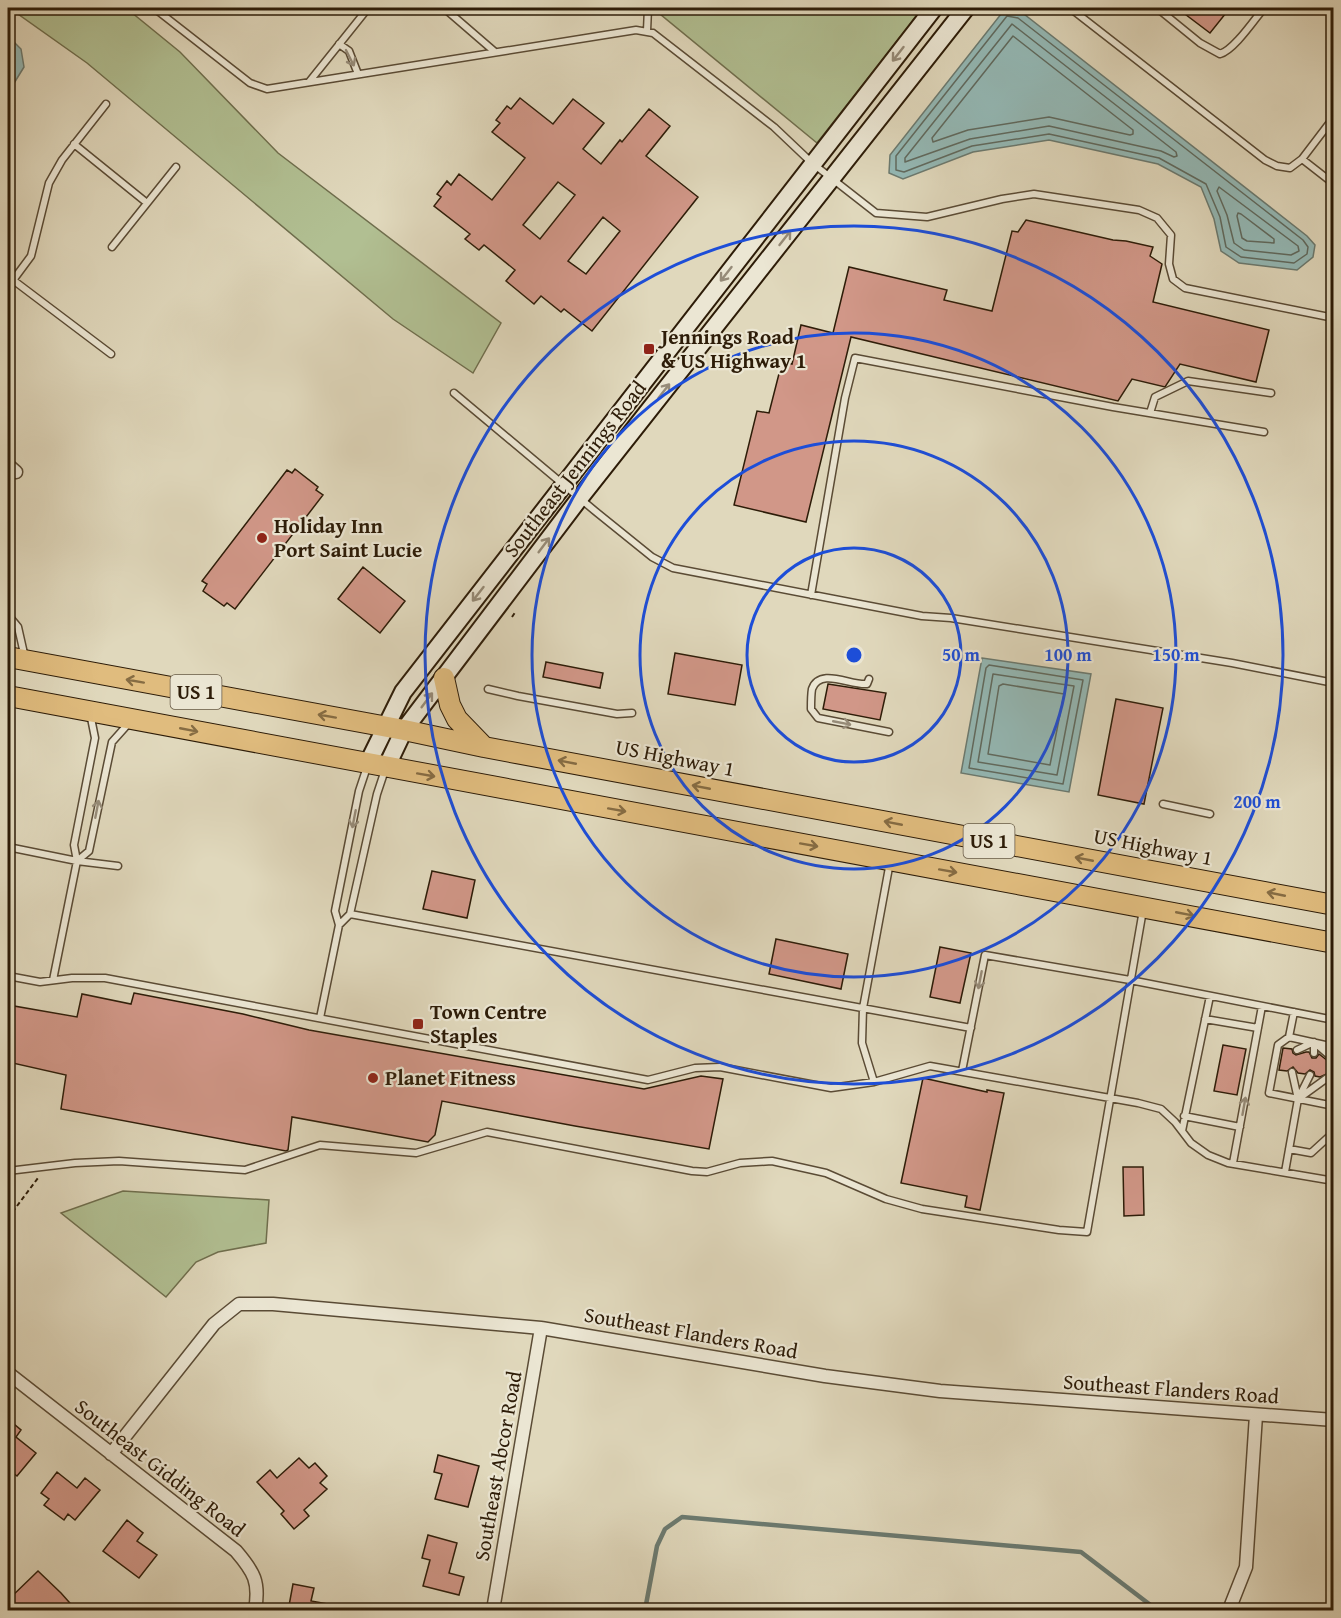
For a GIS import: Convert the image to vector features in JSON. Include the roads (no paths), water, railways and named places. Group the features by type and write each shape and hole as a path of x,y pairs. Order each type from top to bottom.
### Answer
{"main road":[{"name":"US Highway 1","path":"17,659 1334,905"},
{"path":"444,678 450,705 457,718 484,747"},
{"name":"US 1","path":"8,696 1334,943"}],"street":[{"name":"Southeast Jennings Road","path":"377,766 384,726 403,692 934,8"},
{"name":"Southeast Jennings Road","path":"377,766 579,499 966,8"},
{"name":"Southeast Flanders Road","path":"111,1454 214,1324 239,1304 273,1304 541,1328 825,1376 940,1391 1334,1420"},
{"name":"Southeast Abcor Road","path":"493,1611 541,1328"},
{"name":"Southeast Gidding Road","path":"8,1373 236,1551 252,1569 258,1594 255,1611"},
{"path":"1229,1611 1246,1567 1256,1415"}],"lane":[{"path":"154,8 250,83 267,89 636,30 653,33 774,127 812,163 876,213 927,217 1002,199 1034,194 1140,210 1157,218 1171,235 1169,264 1173,279 1185,288 1334,318"},
{"path":"444,8 495,52"},
{"path":"647,32 648,8"},
{"path":"1070,8 1265,160 1277,166 1290,168 1302,159 1334,117"},
{"path":"1078,14 1084,8"},
{"path":"1157,8 1200,43 1220,54 1226,52 1236,42 1263,8"},
{"path":"309,82 365,12"},
{"path":"339,44 349,51 358,74"},
{"path":"8,287 31,256 49,183 62,160 106,104"},
{"path":"74,144 147,203"},
{"path":"1302,159 1334,184"},
{"path":"112,247 176,168"},
{"path":"13,280 111,354"},
{"path":"811,595 845,398 855,358 1264,432"},
{"path":"1150,413 1155,398 1188,381 1271,393"},
{"path":"454,393 579,499 652,557 673,568 922,616 951,618 1232,663 1334,683"},
{"path":"8,615 18,627 17,659"},
{"path":"869,679 867,684 861,685 828,678 818,682 813,688 811,710 818,718 889,732"},
{"path":"488,688 518,696 617,714 632,713"},
{"path":"52,980 76,861 74,845 95,738 89,711"},
{"path":"76,861 88,851 112,742 132,719"},
{"path":"339,926 350,914 377,794 377,766"},
{"path":"320,1018 339,926 335,911 359,790 377,766"},
{"path":"1164,804 1210,814"},
{"path":"8,847 76,861 118,866"},
{"path":"874,1082 862,1042 863,1008 891,860"},
{"path":"8,1171 75,1163 119,1161 245,1170 320,1145 416,1153 488,1132 692,1171 707,1172 740,1163 772,1161 826,1173 886,1199 922,1209 1059,1230 1087,1232 1143,906"},
{"path":"350,914 971,1028"},
{"path":"962,1071 985,955 1130,980 1334,1020"},
{"path":"8,976 40,982 72,978 105,978 648,1080 695,1068 720,1067 831,1088 874,1082 930,1066 1161,1109 1191,1143 1208,1155 1233,1163 1334,1181"},
{"path":"1182,1131 1210,996"},
{"path":"1233,1163 1262,1006"},
{"path":"1294,1012 1289,1037 1278,1045 1269,1093 1334,1106"},
{"path":"1205,1019 1258,1028"},
{"path":"1289,1037 1334,1047"},
{"path":"1297,1050 1314,1042"},
{"path":"1314,1042 1314,1053"},
{"path":"1314,1042 1330,1056"},
{"path":"1292,1072 1298,1099"},
{"path":"1285,1172 1298,1099 1310,1075"},
{"path":"1298,1099 1327,1078"},
{"path":"1185,1116 1240,1127"},
{"path":"1289,1149 1311,1153 1334,1132"}],"water":[{"path":"1005,9 1020,11 1307,236 1315,245 1313,257 1297,270 1239,263 1221,251 1214,219 1201,187 1158,164 1049,140 973,152 903,179 889,173 890,155"},
{"path":"8,36 21,49 24,67 8,93"},
{"path":"982,658 1091,674 1069,792 961,773"}],"waterway":[{"path":"645,1610 657,1546 665,1529 682,1517 1081,1552 1157,1610"}],"place":[{"name":"Jennings Road & US Highway 1","path":"649,349"},
{"name":"Holiday Inn Port Saint Lucie","path":"262,538"},
{"name":"Town Centre Staples","path":"418,1024"},
{"name":"Planet Fitness","path":"373,1078"}]}
